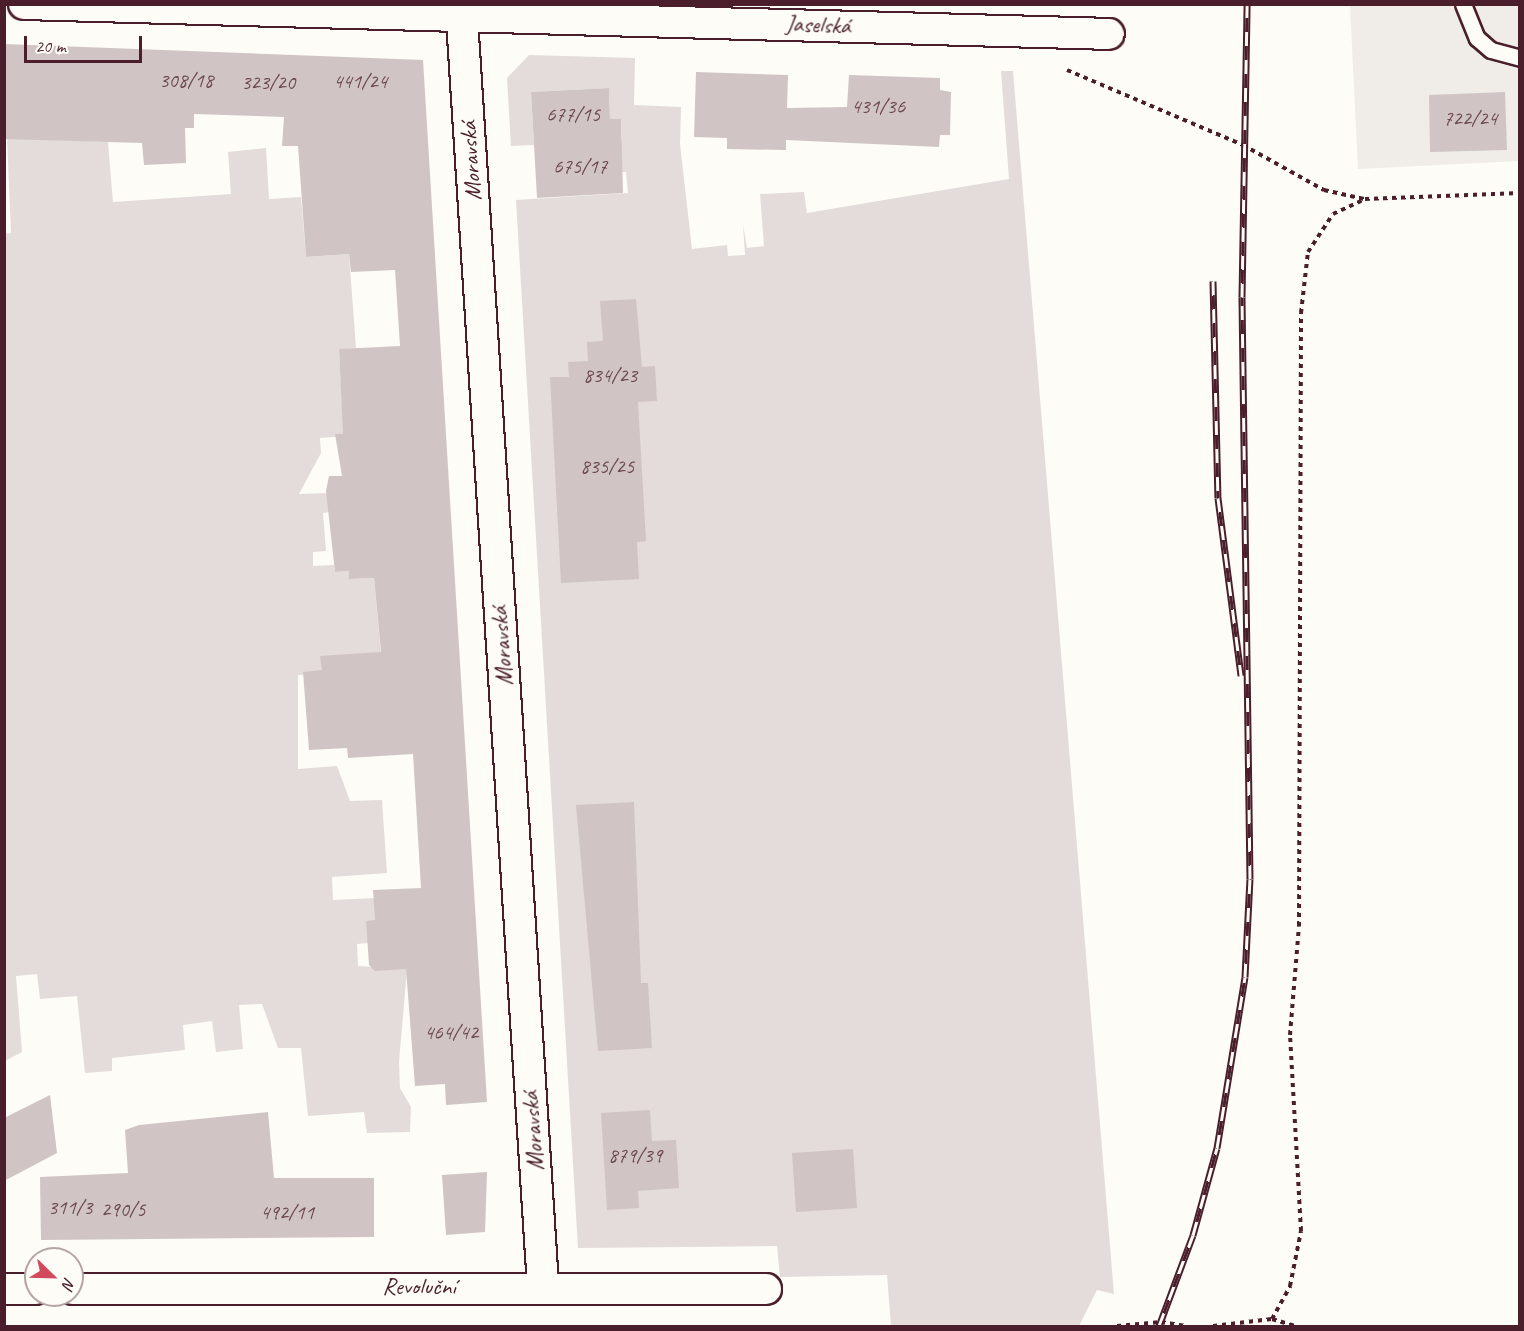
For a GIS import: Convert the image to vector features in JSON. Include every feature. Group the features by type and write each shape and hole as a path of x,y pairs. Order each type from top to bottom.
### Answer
{"street":[{"name":"Jaselská","path":"24,4 461,10 1109,34"},
{"name":"Moravská","path":"461,10 543,1287"},
{"name":"Revoluční","path":"84,1289 543,1287 766,1290"},
{"path":"4,1289 24,1289"}],"lane":[{"path":"1463,4 1477,38 1491,50 1520,58"}],"path":[{"path":"1056,33 1064,68 1129,101 1243,145 1324,190 1365,199 1520,193"},
{"path":"1272,1319 1290,1286 1301,1231 1290,1035 1299,926 1301,313 1308,252 1333,214 1365,199"},
{"path":"1213,1326 1272,1319 1295,1326"},
{"path":"1118,1326 1161,1322 1186,1326"}],"shaded area":[{"path":"1350,5 1519,5 1519,161 1358,169"},
{"path":"529,55 635,58 634,105 681,107 680,144 692,249 727,245 728,256 745,255 743,224 747,248 764,246 760,194 804,192 807,213 1009,179 1001,71 1013,71 1114,1294 1097,1290 1079,1326 891,1326 887,1275 780,1277 777,1246 578,1248 516,200 628,193 626,172 613,172 611,140 622,139 621,119 610,119 609,88 531,92 534,145 511,146 507,78"},
{"path":"7,138 108,142 113,202 231,194 228,152 266,148 269,199 301,197 306,257 349,254 356,348 339,350 342,404 373,434 320,438 321,453 299,494 329,493 330,512 323,513 326,551 313,552 313,566 334,565 335,572 349,571 350,579 374,578 381,655 324,673 298,675 298,769 337,766 350,801 382,800 387,873 332,877 333,900 375,898 380,942 357,944 358,966 407,969 399,1062 400,1088 411,1107 410,1132 367,1133 364,1112 308,1116 301,1048 278,1048 262,1004 239,1005 243,1049 216,1052 212,1021 183,1025 185,1050 112,1058 112,1071 85,1073 77,996 40,999 37,974 16,976 22,1052 5,1061 4,234 11,233"}],"building":[{"path":"4,44 423,60 487,1102 446,1105 445,1084 415,1086 406,969 375,971 369,965 366,921 375,920 373,890 421,888 413,754 348,758 347,748 309,750 303,672 322,670 320,656 381,652 374,578 349,579 349,571 335,572 326,491 329,476 342,476 335,434 343,434 339,349 400,346 395,270 351,272 349,254 306,257 298,146 282,146 284,117 194,114 194,128 185,128 186,163 144,165 142,143 4,139"},
{"path":"696,72 788,75 787,108 847,107 849,75 940,78 940,90 951,92 950,135 940,135 939,147 786,140 786,150 727,149 727,138 694,137"},
{"path":"609,88 610,119 621,119 623,193 537,198 531,92"},
{"path":"1505,92 1507,150 1430,152 1429,95"},
{"path":"636,299 642,367 655,366 657,401 638,402 646,541 637,542 639,579 561,583 550,377 569,377 568,362 588,361 587,342 603,341 600,301"},
{"path":"634,802 641,983 648,983 652,1048 598,1051 576,805"},
{"path":"50,1095 57,1153 4,1181 4,1118"},
{"path":"650,1110 652,1141 676,1140 679,1188 638,1191 639,1208 607,1210 601,1113"},
{"path":"268,1112 274,1178 374,1178 374,1237 41,1240 40,1177 128,1173 125,1130 139,1125"},
{"path":"853,1149 857,1208 796,1212 792,1153"},
{"path":"487,1172 485,1232 446,1235 442,1175"}],"railway":[{"path":"1159,1326 1193,1235 1217,1148 1245,977 1250,879 1242,297 1247,4"},
{"path":"1213,281 1218,498 1241,676"}]}
